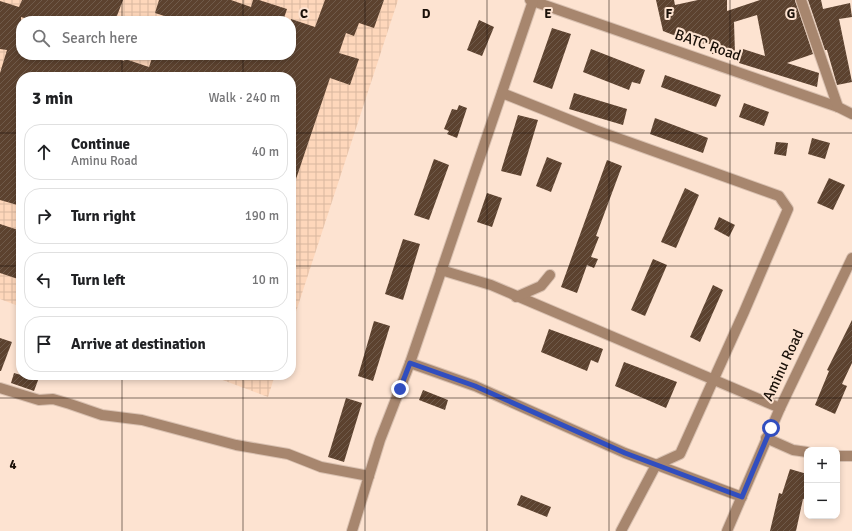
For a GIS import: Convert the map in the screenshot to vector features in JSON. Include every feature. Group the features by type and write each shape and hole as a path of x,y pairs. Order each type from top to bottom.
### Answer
{"street":[{"path":"801,0 848,111"},
{"path":"352,531 380,440 410,363 502,93 531,1"},
{"name":"BATC Road","path":"531,1 848,111"},
{"path":"502,93 595,130 780,196 788,209 744,312 712,380 680,454 656,465 621,531"},
{"name":"Aminu Road","path":"727,531 766,438 852,258"},
{"path":"441,270 491,285 780,408"},
{"path":"516,296 541,286 550,275"},
{"path":"410,363 475,386 625,453 742,497"},
{"path":"0,388 39,400 53,399 102,415 142,420 236,445 288,454 321,467 370,476"},
{"path":"766,438 793,450 804,452"},
{"path":"840,456 852,456"}],"shaded area":[{"path":"0,0 398,0 296,312 296,72 16,72 16,305 0,299"},
{"path":"222,380 273,380 268,397"}],"building":[{"path":"22,0 123,0 117,16 16,16 16,60 128,60 149,67 151,60 296,60 296,21 315,27 325,0 384,0 374,28 359,23 354,36 346,33 339,53 359,59 350,85 330,78 296,179 296,72 16,72 16,205 0,200 0,73 7,50 0,49 0,1 19,7"},
{"path":"159,0 231,0 251,7 253,0 259,0 287,9 285,16 164,16 155,13"},
{"path":"656,0 674,0 675,5 698,0 727,0 727,11 760,0 795,0 813,54 787,63 819,73 817,87 739,63 743,49 765,56 757,15 734,22 735,54 712,54 712,44 694,43 663,31"},
{"path":"808,0 821,0 823,9 850,3 852,17 839,19 852,82 837,85 827,50 825,50"},
{"path":"479,20 494,27 482,56 467,50"},
{"path":"552,28 571,34 552,89 533,82"},
{"path":"591,49 645,70 640,84 632,82 629,90 583,72"},
{"path":"665,75 721,95 716,107 661,87"},
{"path":"574,93 627,109 623,125 569,109"},
{"path":"744,103 769,112 764,126 739,117"},
{"path":"459,105 467,108 457,138 447,134 449,131 444,129 452,109 457,110"},
{"path":"518,115 538,120 521,176 501,171"},
{"path":"655,118 708,138 703,153 650,134"},
{"path":"812,138 830,143 825,159 808,154"},
{"path":"776,142 788,143 786,156 774,154"},
{"path":"547,157 562,163 551,192 536,186"},
{"path":"434,159 449,165 429,220 414,215"},
{"path":"607,160 622,166 596,236 599,237 591,257 598,259 594,268 587,265 577,293 561,287"},
{"path":"829,178 845,185 833,210 817,203"},
{"path":"685,188 699,195 676,248 661,242"},
{"path":"487,193 502,198 492,227 477,222"},
{"path":"719,217 735,225 729,237 714,229"},
{"path":"0,224 16,229 16,278 0,273"},
{"path":"403,239 420,244 403,300 385,294"},
{"path":"653,259 667,265 645,316 631,310"},
{"path":"713,285 723,290 700,342 690,337"},
{"path":"852,320 852,363 842,384 847,386 835,414 815,405 829,371 827,370"},
{"path":"374,321 390,326 373,381 358,376"},
{"path":"549,329 603,349 598,363 591,360 587,371 541,352"},
{"path":"0,338 12,342 1,371 0,371"},
{"path":"624,362 677,382 666,408 615,386"},
{"path":"14,373 16,374 16,380 38,380 34,391 11,383"},
{"path":"423,390 448,400 445,410 419,400"},
{"path":"346,398 362,403 344,462 328,457"},
{"path":"790,469 804,473 804,499 796,531 770,531 779,493 782,494"},
{"path":"521,495 551,507 547,517 517,505"}],"route":[{"path":"400,389 410,363 475,386 625,453 690,479 742,497 771,428"}]}
